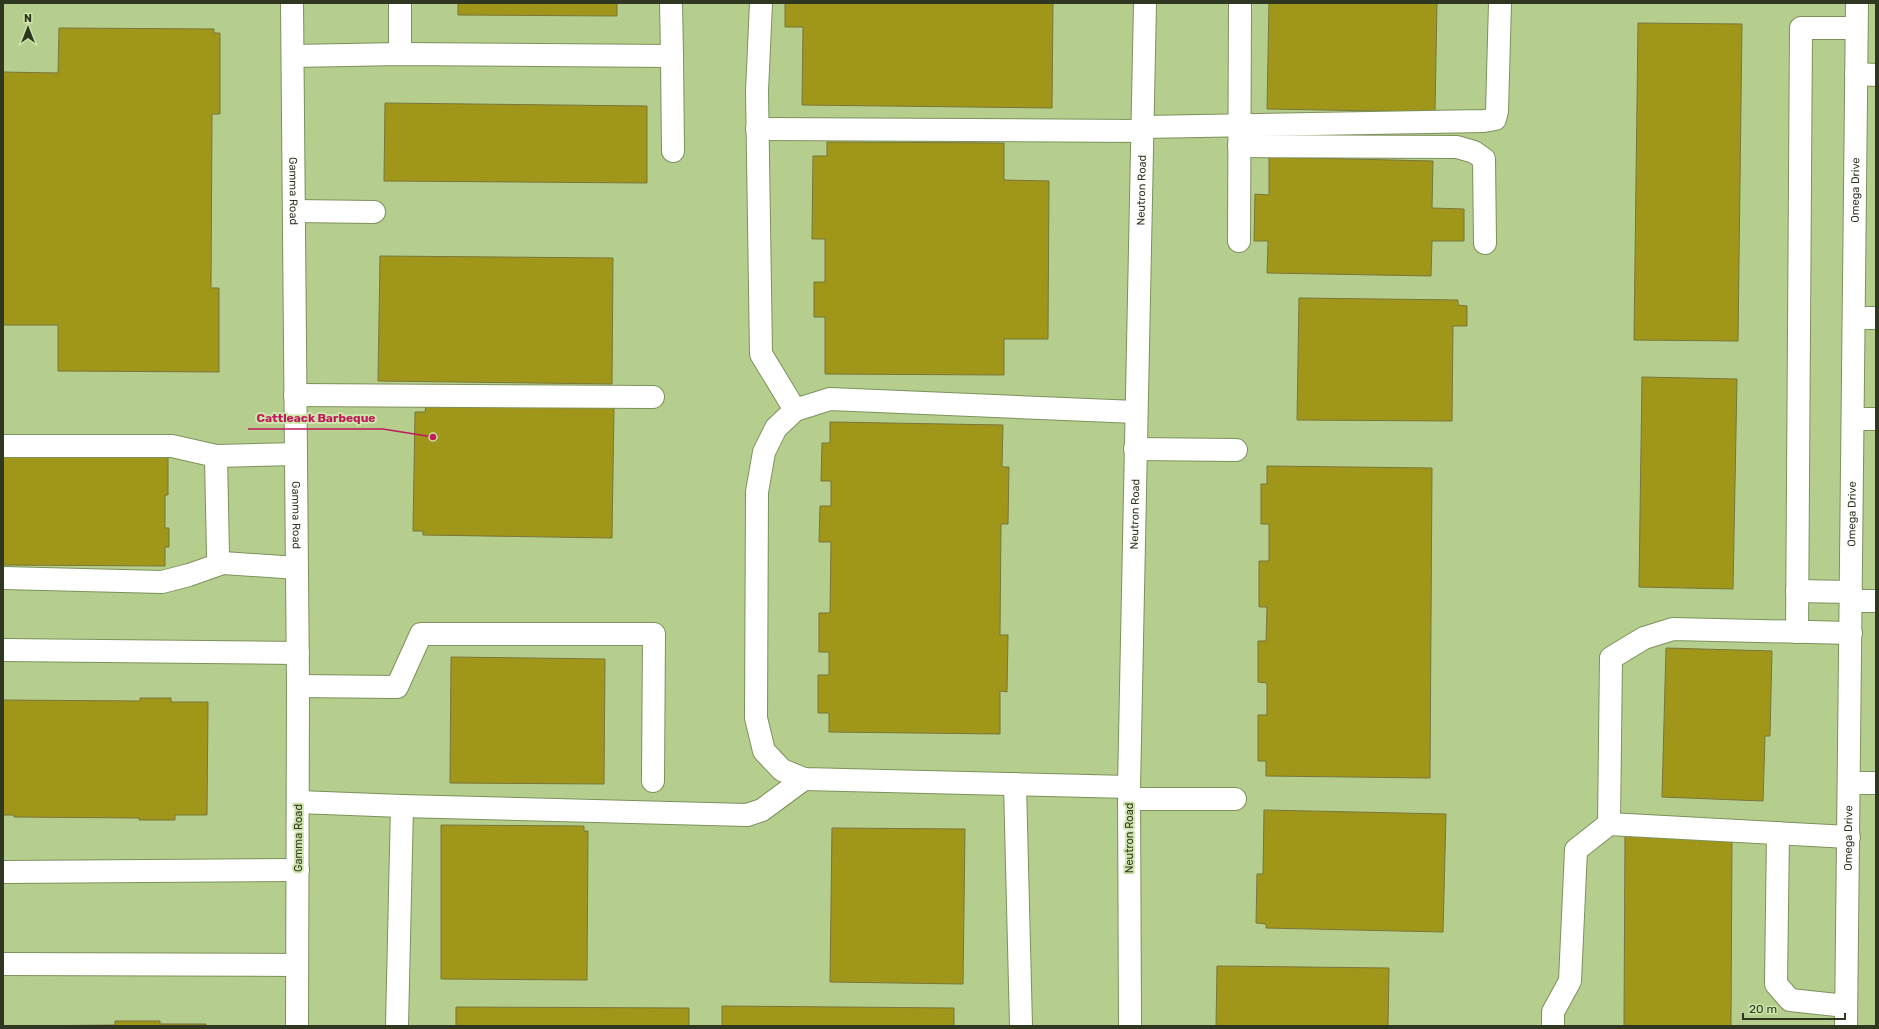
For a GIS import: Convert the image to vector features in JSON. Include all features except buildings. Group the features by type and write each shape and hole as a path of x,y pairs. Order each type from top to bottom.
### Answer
{"street":[{"name":"Gamma Road","path":"292,3 298,653 297,1026"},
{"path":"400,3 400,54"},
{"path":"671,3 673,151"},
{"path":"761,3 757,91 761,354 795,410"},
{"name":"Neutron Road","path":"1130,1026 1129,793 1144,3"},
{"path":"1239,241 1240,3"},
{"path":"1239,135 1484,121 1495,119 1497,110 1500,3"},
{"name":"Omega Drive","path":"1846,1016 1850,783 1854,318 1866,75 1856,28 1856,3"},
{"path":"1797,632 1800,28 1856,28"},
{"path":"292,56 400,54 672,56"},
{"path":"758,129 1142,129 1457,147 1474,152 1484,159 1485,243"},
{"path":"294,211 374,212"},
{"path":"1854,318 1876,318"},
{"path":"295,395 653,397"},
{"path":"1136,412 830,400 795,410 776,428 764,452 758,492 756,718 764,751 782,770 804,779 1015,784 1129,793 1235,799"},
{"path":"1853,419 1876,419"},
{"path":"3,446 172,446 216,456 296,454"},
{"path":"1135,448 1236,450"},
{"path":"216,456 218,555 223,562"},
{"path":"3,578 162,582 189,575 223,562 297,568"},
{"path":"1797,591 1851,596 1876,601"},
{"path":"1609,824 1611,658 1644,638 1672,629 1851,633"},
{"path":"298,686 397,687 422,634 654,634 653,781"},
{"path":"3,650 298,653"},
{"path":"298,802 748,815 762,810 804,779"},
{"path":"1850,783 1876,783"},
{"path":"1015,784 1021,1026"},
{"path":"397,1026 402,806"},
{"path":"1553,1026 1553,1012 1570,981 1576,850 1609,824 1849,837"},
{"path":"1778,833 1776,984 1790,1000 1846,1016"},
{"path":"3,872 298,870"},
{"path":"3,964 297,965"}],"shaded area":[{"path":"3,3 1876,3 1876,1026 3,1026"}],"place":[{"name":"Cattleack Barbeque","path":"433,437"}]}
